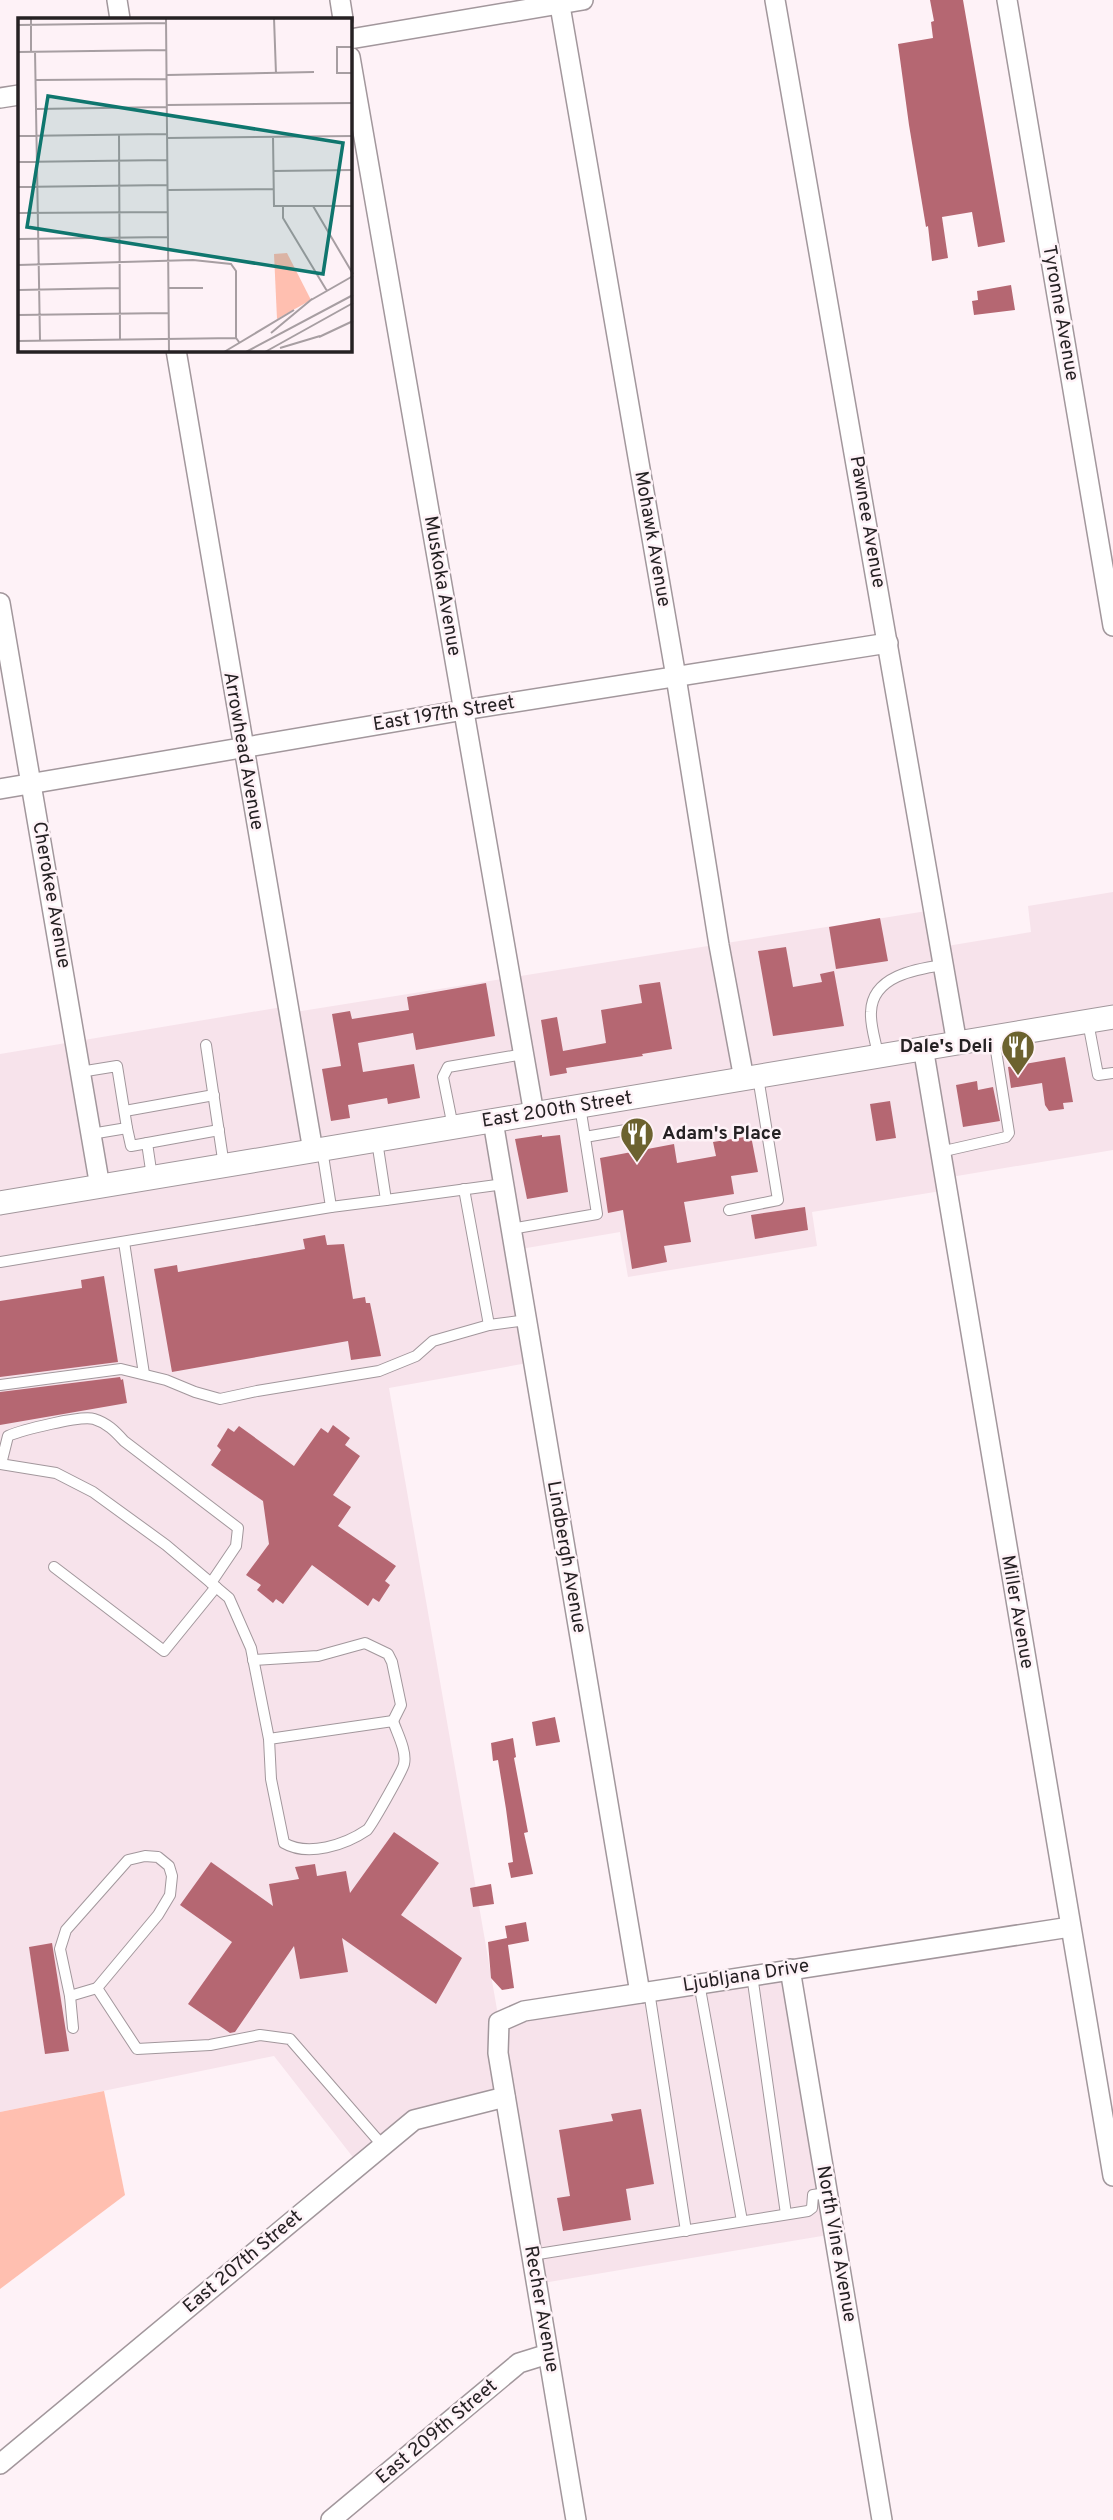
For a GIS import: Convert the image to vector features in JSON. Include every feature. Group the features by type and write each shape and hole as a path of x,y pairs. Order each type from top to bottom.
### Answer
{"street":[{"path":"117,0 120,18"},
{"path":"340,0 343,18"},
{"path":"352,38 583,0"},
{"name":"Pawnee Avenue","path":"775,0 957,1044"},
{"name":"Tyronne Avenue","path":"1007,0 1113,626"},
{"name":"Mohawk Avenue","path":"559,2 676,677 717,932 751,1078"},
{"name":"Muskoka Avenue","path":"352,68 534,1114"},
{"path":"0,98 18,95"},
{"name":"Arrowhead Avenue","path":"176,352 243,748 317,1150"},
{"name":"Cherokee Avenue","path":"0,603 100,1187"},
{"name":"East 197th Street","path":"0,789 464,710 888,643"},
{"name":"East 200th Street","path":"0,1203 1113,1017"},
{"name":"Miller Avenue","path":"923,1047 1113,2176"},
{"name":"Lindbergh Avenue","path":"493,1121 644,1992"},
{"name":"Ljubljana Drive","path":"505,2097 498,2053 499,2022 524,2011 1070,1927"},
{"name":"North Vine Avenue","path":"790,1969 882,2520"},
{"name":"East 207th Street","path":"0,2463 414,2120 505,2097"},
{"name":"Recher Avenue","path":"505,2097 576,2520"},
{"name":"East 209th Street","path":"331,2520 519,2363 548,2354"}],"lane":[{"path":"878,1055 871,1012 874,996 906,971 943,965"},
{"path":"1088,1021 1098,1075 1113,1073"},
{"path":"940,1152 1006,1138 1009,1133 993,1037"},
{"path":"205,1045 224,1166"},
{"path":"453,1127 444,1071 448,1067 524,1054"},
{"path":"80,1072 117,1066 131,1146 219,1130"},
{"path":"729,1210 778,1200 751,1078"},
{"path":"125,1111 214,1096"},
{"path":"511,1229 597,1214 580,1106"},
{"path":"585,1137 643,1127"},
{"path":"90,1134 127,1128"},
{"path":"377,1140 386,1200"},
{"path":"147,1143 152,1178"},
{"path":"317,1150 331,1207"},
{"path":"0,1262 331,1207 504,1184"},
{"path":"464,1189 489,1325"},
{"path":"124,1242 144,1374"},
{"path":"0,1385 121,1369 220,1399 379,1371 416,1356 433,1341 489,1325 527,1320"},
{"path":"54,1567 164,1651 213,1585 236,1546 238,1528 124,1441 111,1426 91,1417 23,1430 8,1436 0,1464 56,1473 93,1492 166,1545 213,1585 229,1598 241,1622 253,1660 269,1739 271,1779 284,1843 292,1848 316,1850 333,1846 369,1829 404,1763 402,1747 393,1721 401,1705 388,1654 365,1643 318,1656 253,1660"},
{"path":"269,1739 393,1721"},
{"path":"70,1996 97,1988 158,1915 170,1895 172,1876 169,1866 158,1857 145,1856 128,1860 66,1930 60,1949 70,1996 73,2028"},
{"path":"752,1975 786,2214"},
{"path":"699,1983 742,2221"},
{"path":"97,1988 136,2049 210,2045 260,2035 290,2039 383,2146"},
{"path":"644,1992 686,2231"},
{"path":"532,2255 808,2211 812,2208 813,2195 827,2193"}],"shaded area":[{"path":"1113,892 1113,1150 945,1178 947,1190 812,1212 817,1246 628,1277 620,1232 515,1250 533,1362 389,1388 499,2021 790,1969 834,2234 537,2284 505,2098 414,2120 359,2165 274,2056 0,2112 0,1054 288,1006 289,1013 933,910 941,947 1031,932 1028,906"},
{"path":"104,2091 125,2195 0,2289 0,2112"}],"building":[{"path":"930,0 963,0 1005,242 978,247 972,212 942,217 948,258 932,261 898,44 933,38 931,22 934,21"},
{"path":"1011,285 1015,310 974,315 972,301 978,300 977,291"},
{"path":"880,918 888,961 836,969 829,927"},
{"path":"786,947 793,987 822,982 820,974 834,971 844,1026 773,1036 758,951"},
{"path":"660,982 672,1049 566,1068 567,1073 550,1076 541,1020 557,1017 563,1051 606,1043 601,1010 642,1003 639,985"},
{"path":"486,983 495,1036 416,1050 413,1033 358,1043 363,1072 414,1064 420,1098 388,1104 387,1098 348,1105 350,1118 331,1121 322,1069 341,1066 332,1014 350,1011 352,1019 409,1010 407,997"},
{"path":"1065,1057 1073,1102 1063,1103 1064,1109 1049,1111 1045,1105 1042,1083 1011,1088 1008,1067"},
{"path":"977,1081 978,1090 993,1087 1000,1121 963,1127 956,1085"},
{"path":"890,1101 896,1138 876,1141 870,1104"},
{"path":"560,1135 568,1192 527,1199 515,1139"},
{"path":"751,1136 758,1172 731,1176 734,1194 684,1202 691,1242 664,1246 667,1262 632,1269 623,1210 608,1213 600,1158 674,1144 677,1163 716,1156 713,1142"},
{"path":"805,1207 808,1230 755,1239 751,1215"},
{"path":"325,1235 327,1245 344,1244 353,1299 365,1297 366,1303 370,1303 381,1356 351,1360 348,1341 172,1372 154,1269 177,1265 178,1272 305,1249 303,1239"},
{"path":"104,1276 118,1362 0,1377 0,1301 82,1288 81,1280"},
{"path":"120,1377 123,1379 127,1403 0,1425 0,1392"},
{"path":"333,1425 350,1438 345,1445 360,1456 333,1495 351,1507 338,1526 396,1566 385,1581 390,1585 379,1602 373,1598 368,1606 312,1565 283,1604 276,1599 273,1603 257,1590 261,1585 246,1575 269,1544 263,1501 211,1465 221,1450 217,1446 228,1428 234,1432 239,1426 294,1466 321,1428 328,1433"},
{"path":"555,1717 560,1742 536,1746 532,1722"},
{"path":"513,1738 514,1758 528,1832 524,1833 533,1874 511,1878 508,1863 513,1862 506,1809 498,1760 493,1761 491,1743"},
{"path":"394,1832 439,1863 401,1915 462,1958 436,2004 342,1938 348,1972 300,1979 294,1946 235,2032 230,2033 188,2004 232,1942 180,1905 211,1862 273,1906 269,1884 299,1879 295,1867 315,1864 317,1876 346,1871 350,1893"},
{"path":"491,1884 494,1904 473,1907 470,1888"},
{"path":"526,1922 529,1941 508,1945 514,1988 502,1990 491,1978 488,1942 507,1938 505,1926"},
{"path":"52,1943 69,2051 45,2054 29,1947"},
{"path":"641,2109 654,2184 626,2189 631,2220 563,2231 557,2198 570,2196 559,2130 613,2121 611,2114"}],"place":[{"name":"Dale's Deli","path":"1018,1077"},
{"name":"Adam's Place","path":"637,1164"}]}
